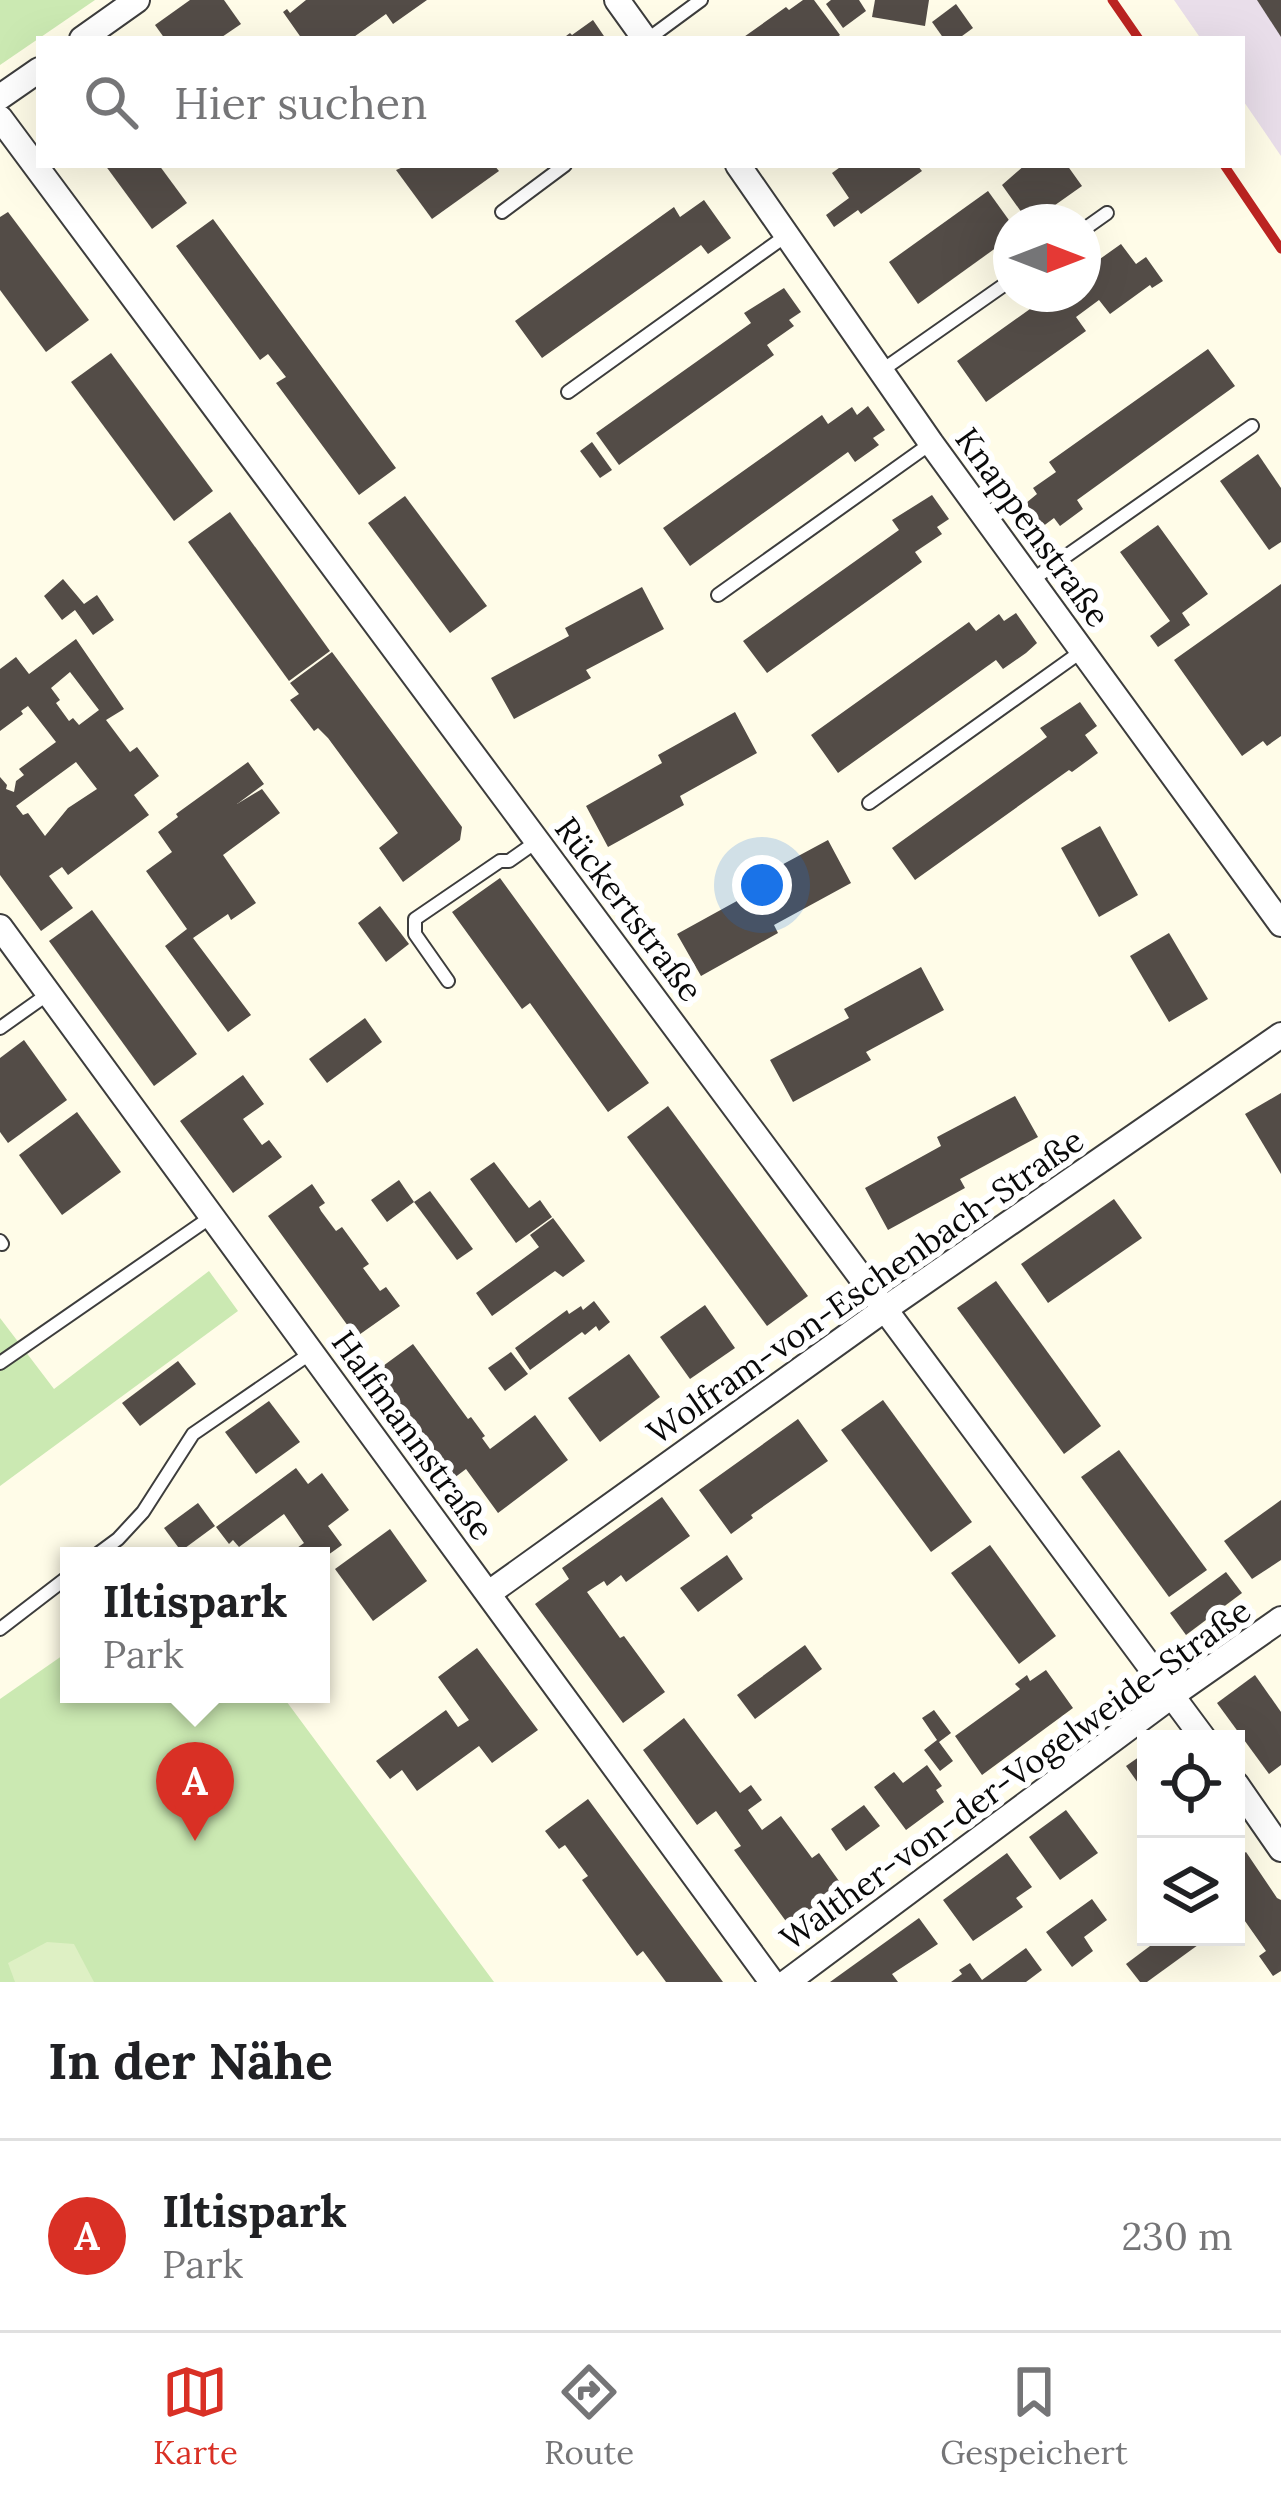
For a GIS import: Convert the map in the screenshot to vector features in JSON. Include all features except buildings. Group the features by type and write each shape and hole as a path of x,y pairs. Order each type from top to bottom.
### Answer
{"street":[{"path":"86,36 137,0"},
{"path":"617,0 645,36"},
{"path":"0,97 36,72"},
{"name":"Rückertstraße","path":"0,118 36,166"},
{"name":"Rückertstraße","path":"37,168 1198,1730"},
{"name":"Knappenstraße","path":"740,168 931,443 1281,924"},
{"name":"Halfmannstraße","path":"0,927 772,1982"},
{"name":"Wolfram-von-Eschenbach-Straße","path":"489,1593 885,1309 1281,1035"},
{"name":"Walther-von-der-Vogelweide-Straße","path":"787,1982 1281,1619"},
{"path":"1245,1797 1281,1849"}],"lane":[{"path":"651,36 701,0"},
{"path":"502,212 561,168"},
{"path":"1101,217 1107,213"},
{"path":"568,392 788,235"},
{"path":"881,370 993,292"},
{"path":"1031,580 1252,426"},
{"path":"718,595 931,443"},
{"path":"869,803 1082,650"},
{"path":"448,981 415,934 415,920 537,841"},
{"path":"0,1028 49,993"},
{"path":"0,1364 213,1216"},
{"path":"107,1547 143,1512 193,1434 312,1352"},
{"path":"0,1629 60,1583"}],"shaded area":[{"path":"1174,0 1281,0 1281,156 1245,103 1245,36 1199,36"}],"green space":[{"path":"0,0 95,0 36,36 0,65"},
{"path":"209,1271 238,1311 0,1486 0,1318 54,1389"},
{"path":"60,1657 60,1703 288,1703 494,1982 0,1982 0,1699"},
{"path":"47,1942 74,1944 94,1982 15,1982 8,1963"}],"railway":[{"path":"1112,0 1137,36"},
{"path":"1226,168 1281,249"}],"place":[{"name":"Iltispark","path":"195,1841"}]}
